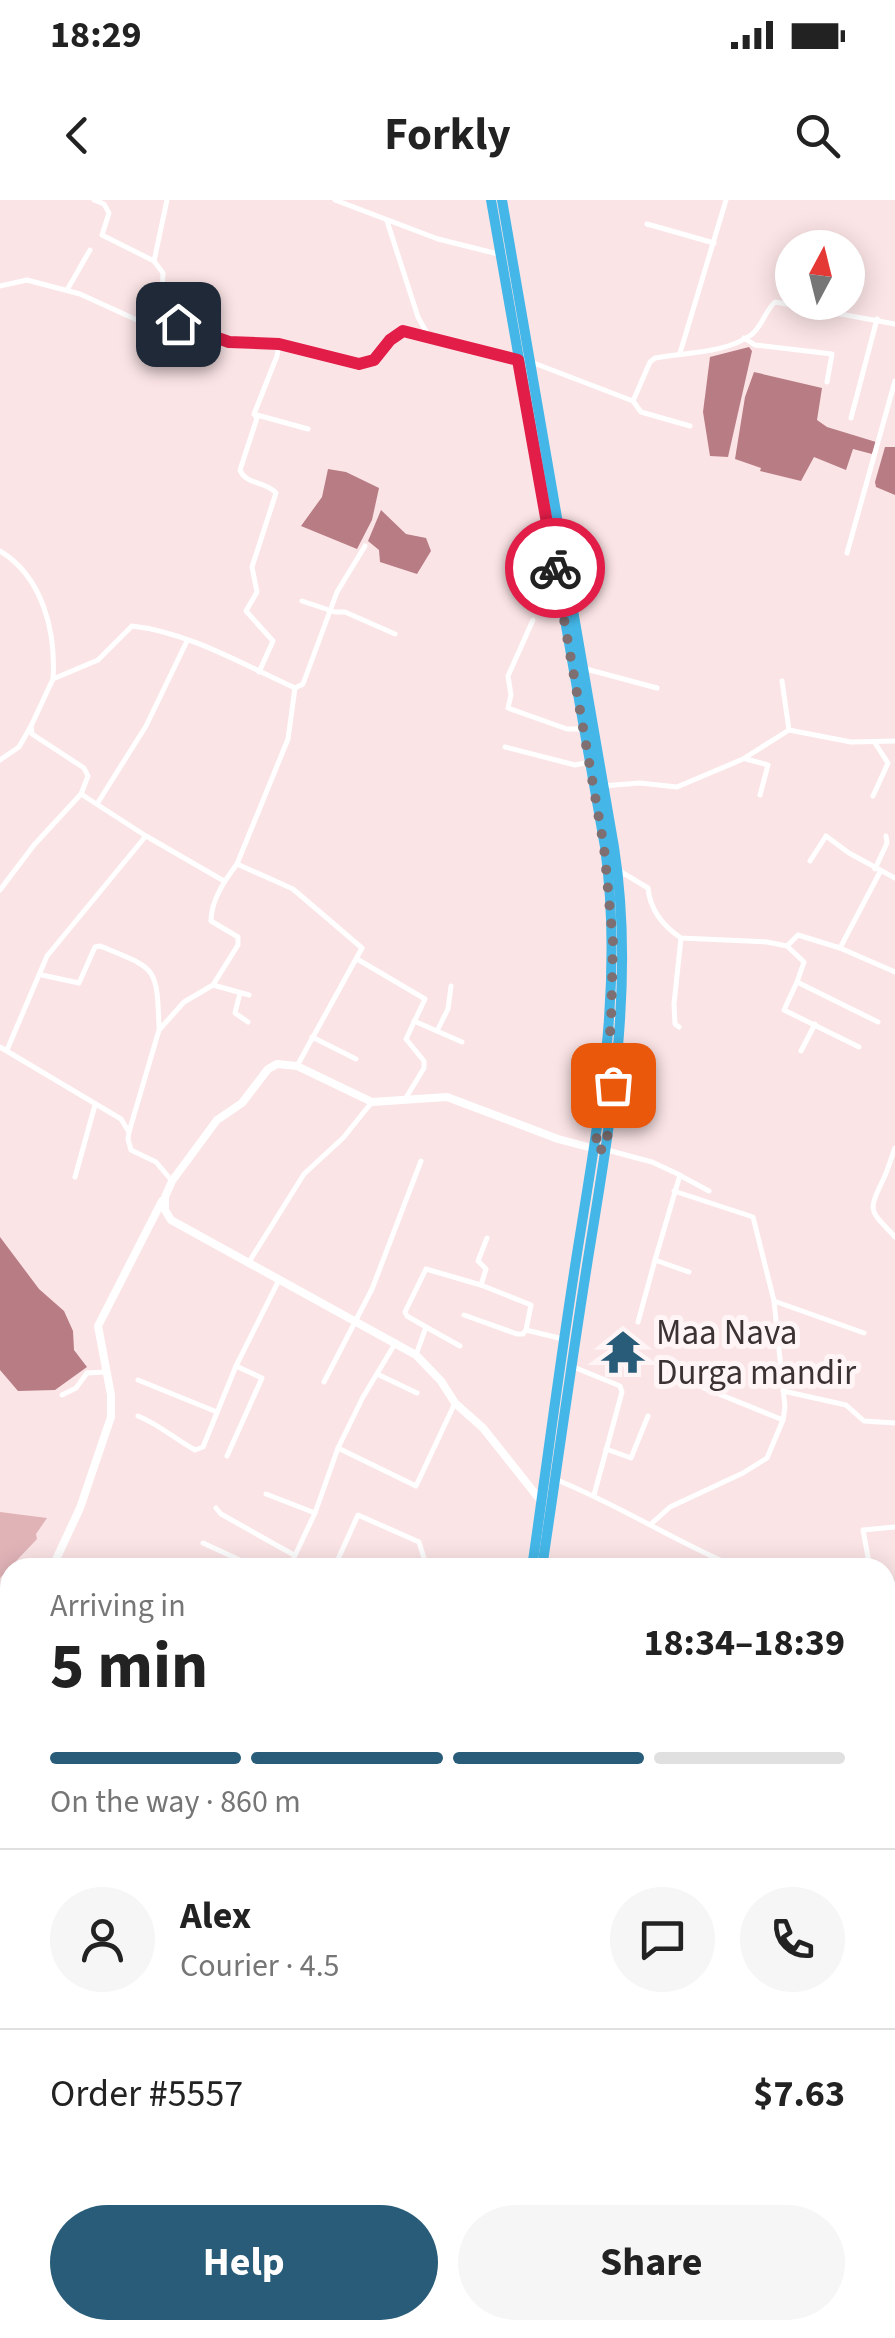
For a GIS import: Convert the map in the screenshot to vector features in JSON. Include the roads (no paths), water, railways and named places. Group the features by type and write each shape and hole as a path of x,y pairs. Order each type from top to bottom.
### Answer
{"highway":[{"path":"492,200 598,786 618,870 623,941 622,992 543,1558"},
{"path":"502,200 523,360"},
{"path":"533,1558 600,1149 611,1025 613,942 606,862 598,786 584,729 578,670"}],"main road":[{"path":"57,1558 80,1508 111,1418 112,1395 104,1372 98,1326 172,1181 217,1120 242,1102 271,1066 297,1066 372,1102 447,1097 558,1140 600,1149"},
{"path":"164,1197 171,1220 416,1355 542,1501"}],"street":[{"path":"94,200 104,204 109,213 102,235 154,261 162,273 161,322"},
{"path":"154,261 166,200"},
{"path":"335,200 438,238 501,255"},
{"path":"680,354 726,200"},
{"path":"385,219 428,335"},
{"path":"647,224 714,243"},
{"path":"68,290 90,250"},
{"path":"0,286 28,280 68,290 137,320 178,324 229,342 279,344 359,364 374,360 403,331 428,335 523,360 632,401 642,412 690,426"},
{"path":"632,401 655,358 718,349 744,338 754,333 775,302 895,324"},
{"path":"852,418 878,319"},
{"path":"744,338 755,344 832,354 827,382"},
{"path":"254,414 278,356 279,344"},
{"path":"847,553 895,381"},
{"path":"254,414 308,429"},
{"path":"254,414 257,418 240,470 246,478 276,492 252,567 257,592 246,611 273,641 259,672"},
{"path":"295,688 303,684 330,610 350,566 365,546"},
{"path":"0,551 12,558 33,584 46,613 54,651 53,679 32,726 20,746 0,760"},
{"path":"302,600 345,612 396,634"},
{"path":"533,620 508,676 508,708 567,728 584,729"},
{"path":"53,679 98,660 132,626 168,632 295,688"},
{"path":"97,804 146,726 188,640"},
{"path":"578,670 657,688"},
{"path":"782,681 788,730"},
{"path":"159,1030 178,1007 213,985 238,945 238,937 212,921 210,915 224,881 237,864 288,739 295,688"},
{"path":"0,890 34,845 81,794 88,776 84,768 32,734 32,726"},
{"path":"598,786 640,783 677,787 743,758 788,730 875,743 895,741"},
{"path":"875,743 895,768"},
{"path":"505,748 576,765 590,762"},
{"path":"743,758 768,766 760,795"},
{"path":"874,796 888,763"},
{"path":"81,794 224,881"},
{"path":"8,1050 47,956 146,836"},
{"path":"810,861 826,836 895,878"},
{"path":"840,948 878,870 886,836"},
{"path":"237,864 293,889 362,948 297,1066"},
{"path":"618,870 648,888 655,912 681,938 786,946 804,962 784,1010 859,1047"},
{"path":"786,946 798,935 895,972"},
{"path":"678,1026 674,1004 681,938"},
{"path":"42,974 79,984 95,946 100,946 139,961 157,982 159,1030 130,1132 131,1150 156,1162 172,1181"},
{"path":"357,959 424,999 406,1039 424,1062 424,1068 404,1102"},
{"path":"796,982 878,1022"},
{"path":"213,985 249,995"},
{"path":"438,1031 448,1009 450,986"},
{"path":"240,993 235,1014 248,1022"},
{"path":"414,1022 462,1042"},
{"path":"801,1051 815,1024"},
{"path":"312,1038 356,1059"},
{"path":"0,1047 121,1119 130,1132"},
{"path":"247,1264 304,1174 343,1138 372,1102"},
{"path":"75,1177 95,1105"},
{"path":"895,1148 872,1199 872,1208 895,1237"},
{"path":"600,1149 652,1162 709,1191"},
{"path":"324,1382 372,1290 421,1161"},
{"path":"638,1322 680,1175"},
{"path":"650,1524 670,1506 767,1458 783,1420 784,1392 774,1302 753,1217 674,1191"},
{"path":"481,1285 486,1269 477,1259 487,1238"},
{"path":"655,1260 689,1272"},
{"path":"460,1346 405,1314 426,1269 531,1305 523,1334 464,1315"},
{"path":"138,1416 163,1427 195,1450 202,1446 278,1280"},
{"path":"774,1302 864,1333"},
{"path":"416,1355 426,1327"},
{"path":"526,1330 566,1340"},
{"path":"216,1508 295,1556 338,1448 396,1342"},
{"path":"227,1456 262,1378 236,1366"},
{"path":"571,1366 620,1386 622,1392 594,1494"},
{"path":"62,1395 76,1388 87,1373 104,1372"},
{"path":"378,1374 417,1393"},
{"path":"138,1380 217,1412"},
{"path":"704,1388 783,1420"},
{"path":"784,1392 846,1405 864,1421 895,1423"},
{"path":"338,1448 416,1486 455,1403"},
{"path":"606,1449 631,1458 648,1416"},
{"path":"553,1478 594,1494 718,1558"},
{"path":"266,1494 314,1513"},
{"path":"339,1558 358,1516 419,1542 424,1558"},
{"path":"868,1558 863,1530 895,1527"},
{"path":"203,1543 235,1558"}],"place":[{"name":"Maa Nava Durga mandir","path":"623,1352"}]}
